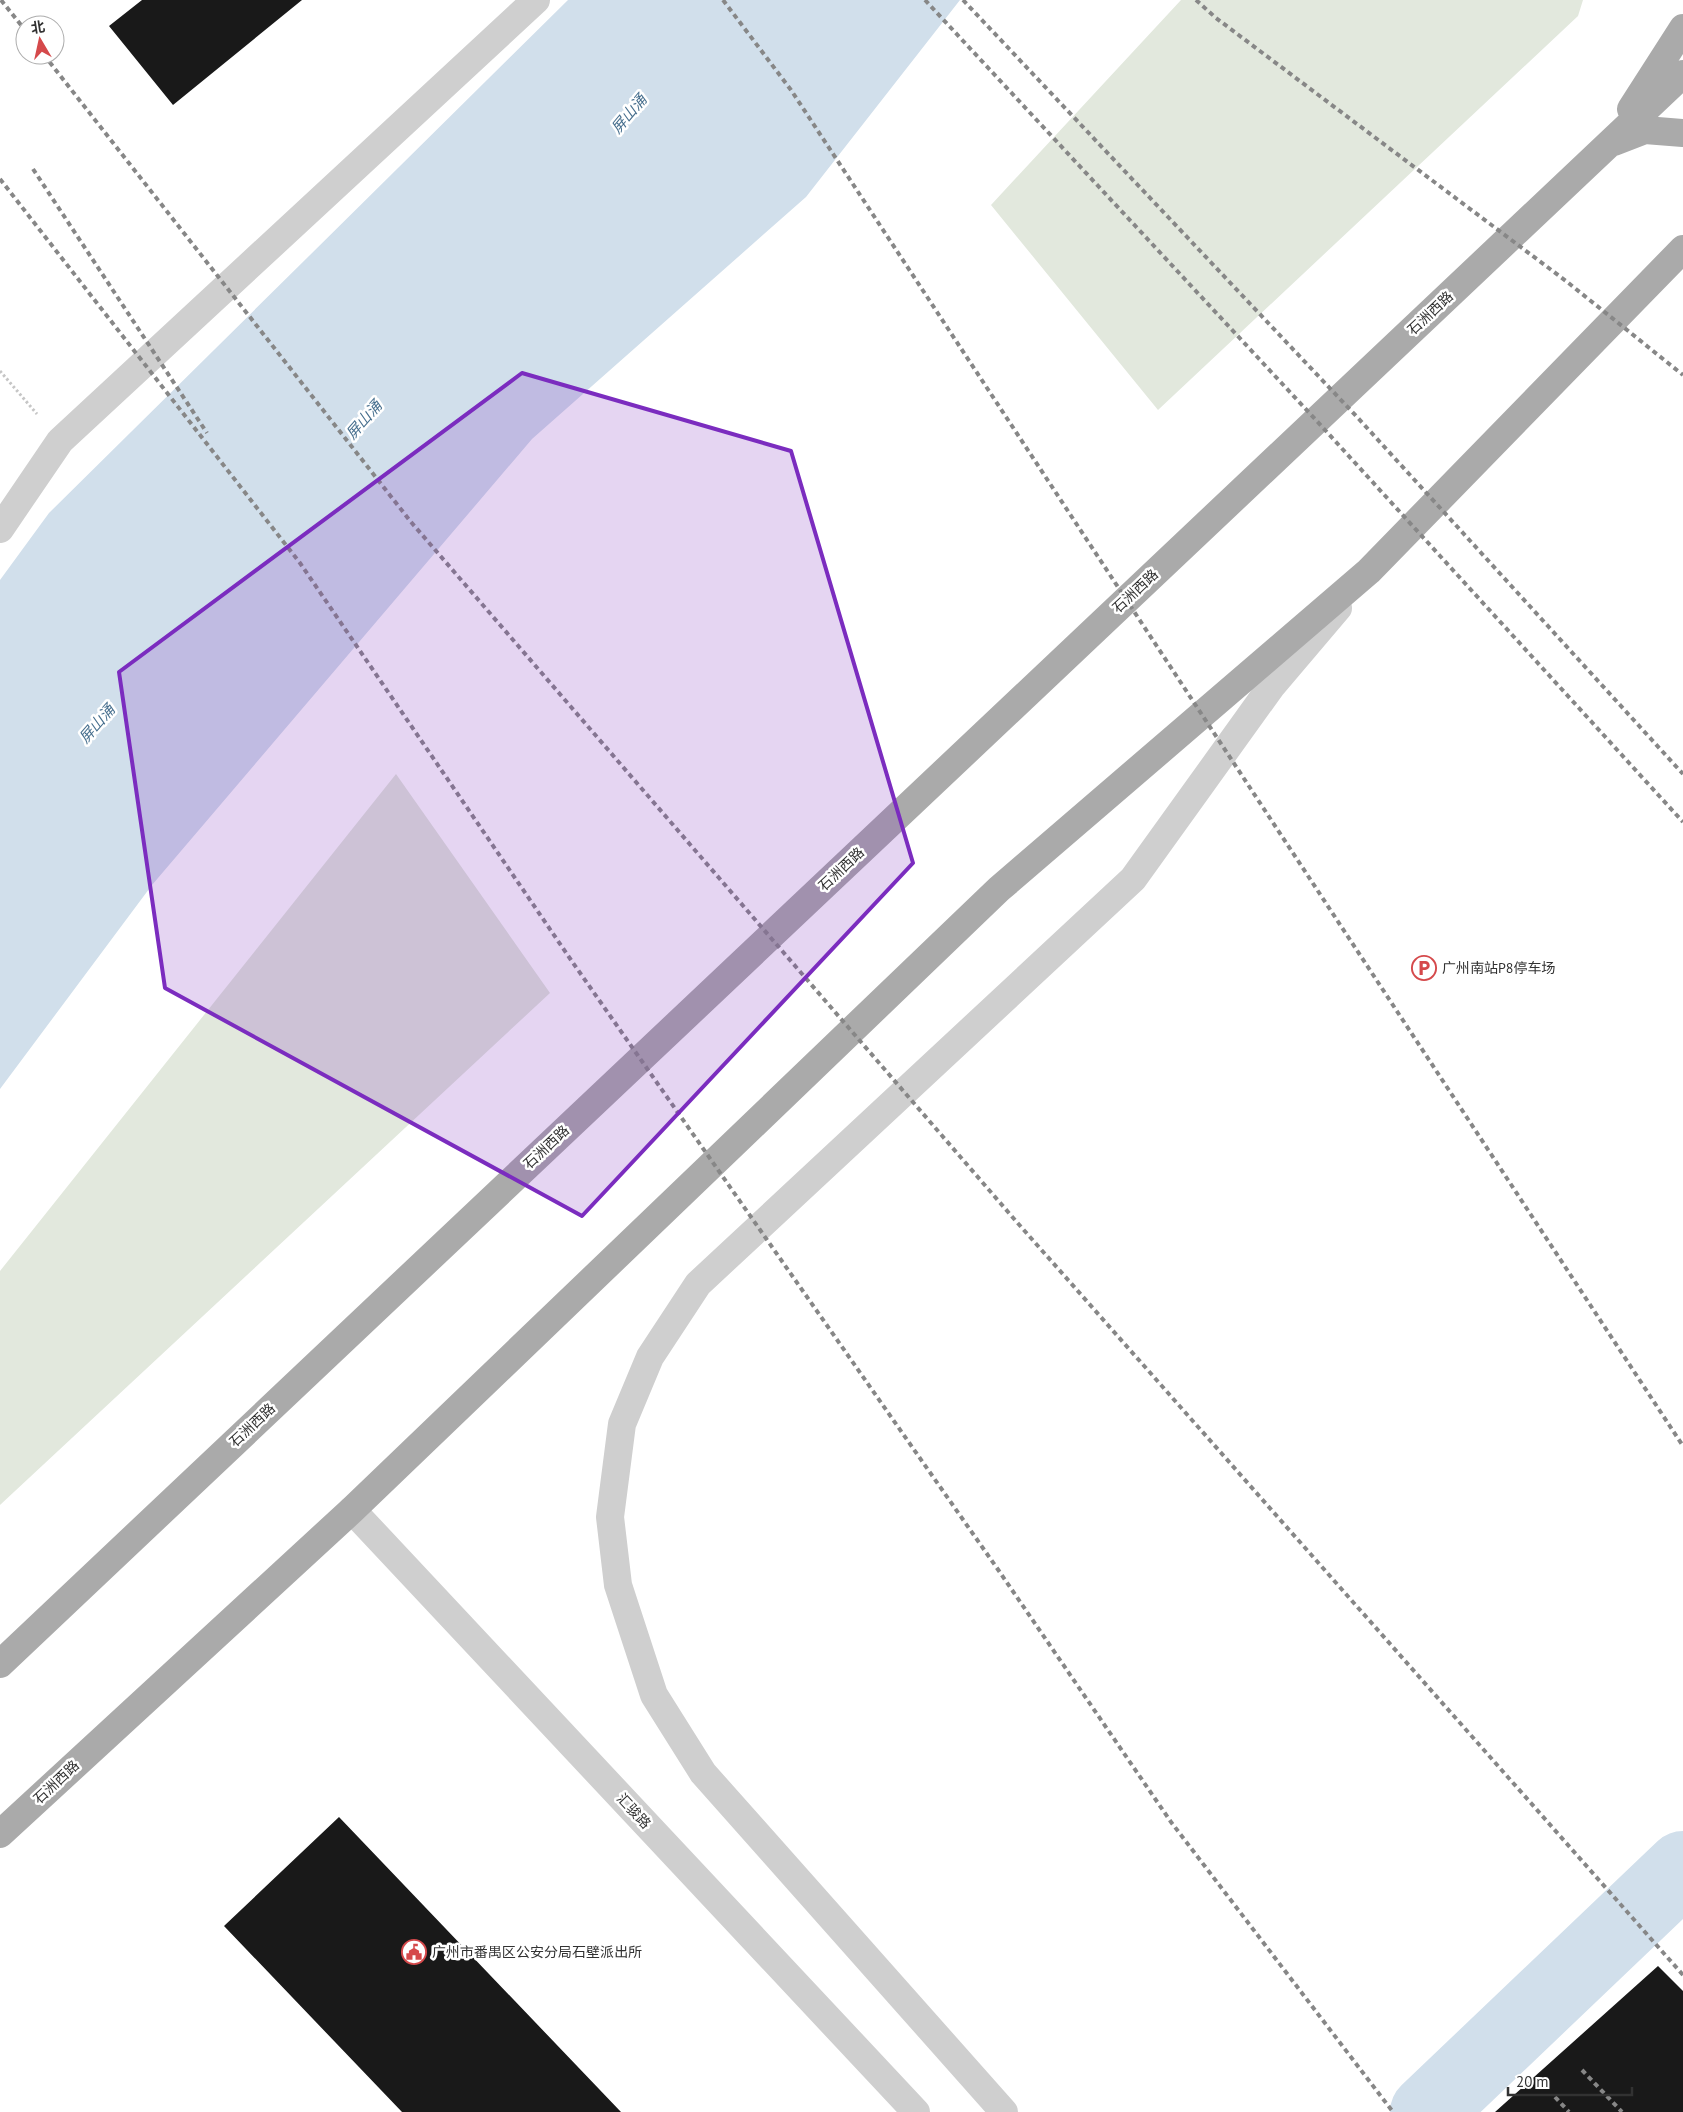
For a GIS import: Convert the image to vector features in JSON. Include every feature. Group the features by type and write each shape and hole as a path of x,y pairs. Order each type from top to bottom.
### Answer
{"main road":[{"path":"1608,144 1683,28"},
{"name":"石洲西路","path":"0,1664 1683,74"},
{"path":"1608,144 1645,130 1683,133"},
{"name":"石洲西路","path":"0,1834 352,1510 999,889 1370,571 1683,249"}],"street":[{"path":"0,528 60,441 536,0"},
{"path":"1004,2112 703,1773 654,1695 618,1585 610,1517 622,1424 650,1357 698,1284 1133,879 1271,688 1370,571"},
{"name":"汇骏路","path":"352,1510 916,2112"}],"path":[{"path":"0,371 60,441"}],"highlighted area":[{"path":"522,373 791,451 913,863 582,1216 165,988 119,672"}],"shaded area":[{"path":"1181,0 1583,0 1578,16 1158,410 991,205"},
{"path":"396,774 550,993 0,1505 0,1271"}],"water":[{"name":"屏山涌","path":"568,0 960,0 806,197 532,439 152,885 0,1089 0,580 49,513"}],"building":[{"path":"142,0 302,0 173,105 109,26"},
{"path":"339,1817 621,2112 402,2112 224,1926"},
{"path":"1658,1966 1683,1991 1683,2112 1495,2112"}],"waterway":[{"path":"1427,2112 1683,1868"}],"railway":[{"path":"1,0 15,18"},
{"path":"723,0 791,90 1683,1446"},
{"path":"925,0 1315,419 1683,822"},
{"path":"963,0 1358,418 1683,774"},
{"path":"1196,0 1216,18 1566,281 1683,375"},
{"path":"52,65 411,522 1015,1220 1683,1975"},
{"path":"33,169 207,433"},
{"path":"0,179 300,563 571,960 999,1571 1171,1822 1393,2112"},
{"path":"1582,2070 1622,2112"},
{"path":"1555,2097 1569,2112"}],"place":[{"name":"广州南站P8停车场","path":"1424,968"},
{"name":"广州市番禺区公安分局石壁派出所","path":"414,1952"}]}
